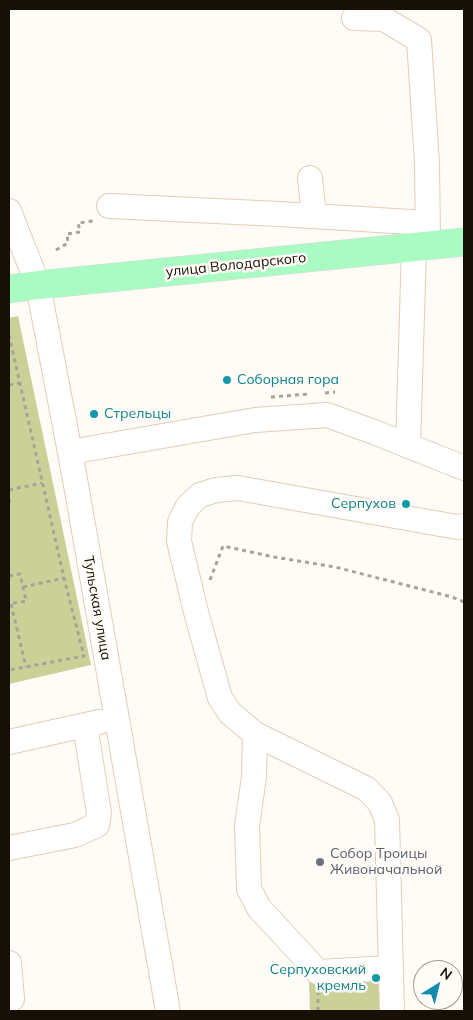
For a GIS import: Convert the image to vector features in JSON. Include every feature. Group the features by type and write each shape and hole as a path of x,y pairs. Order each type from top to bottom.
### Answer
{"main road":[{"name":"улица Володарского","path":"9,290 423,239 464,242"}],"street":[{"path":"354,18 384,19 419,40 427,164 408,446"},
{"path":"310,178 314,216"},
{"path":"109,206 314,216 423,239"},
{"name":"Тульская улица","path":"9,210 38,285 70,452 168,1011"},
{"path":"70,452 255,420 326,415 464,468"},
{"path":"392,1011 387,820 380,803 368,788 256,734 230,713 220,698 196,612 179,541 180,522 188,506 200,495 216,490 238,488 457,527 464,526"},
{"path":"9,742 116,718"},
{"path":"9,848 75,835 97,825 99,814 85,725"},
{"path":"256,734 254,777 247,826 249,889 259,908 318,972 390,968"},
{"path":"9,964 12,999"}],"path":[{"path":"56,250 68,243 67,234 80,232 78,223 94,221 92,210 109,206"},
{"path":"9,335 64,578 84,656 9,670"},
{"path":"9,385 19,383"},
{"path":"9,490 42,483"},
{"path":"9,499 9,506"},
{"path":"223,546 274,558 335,568 452,597 464,602"},
{"path":"9,576 20,574 26,601 10,604 26,667"},
{"path":"22,587 64,578"}],"green space":[{"path":"18,316 91,665 9,684 9,318"},
{"path":"382,981 384,1011 310,1011 309,982"}],"place":[{"name":"Соборная гора","path":"227,380"},
{"name":"Стрельцы","path":"94,414"},
{"name":"Серпухов","path":"406,504"},
{"name":"Собор Троицы Живоначальной","path":"320,862"},
{"name":"Серпуховский кремль","path":"376,978"}]}
